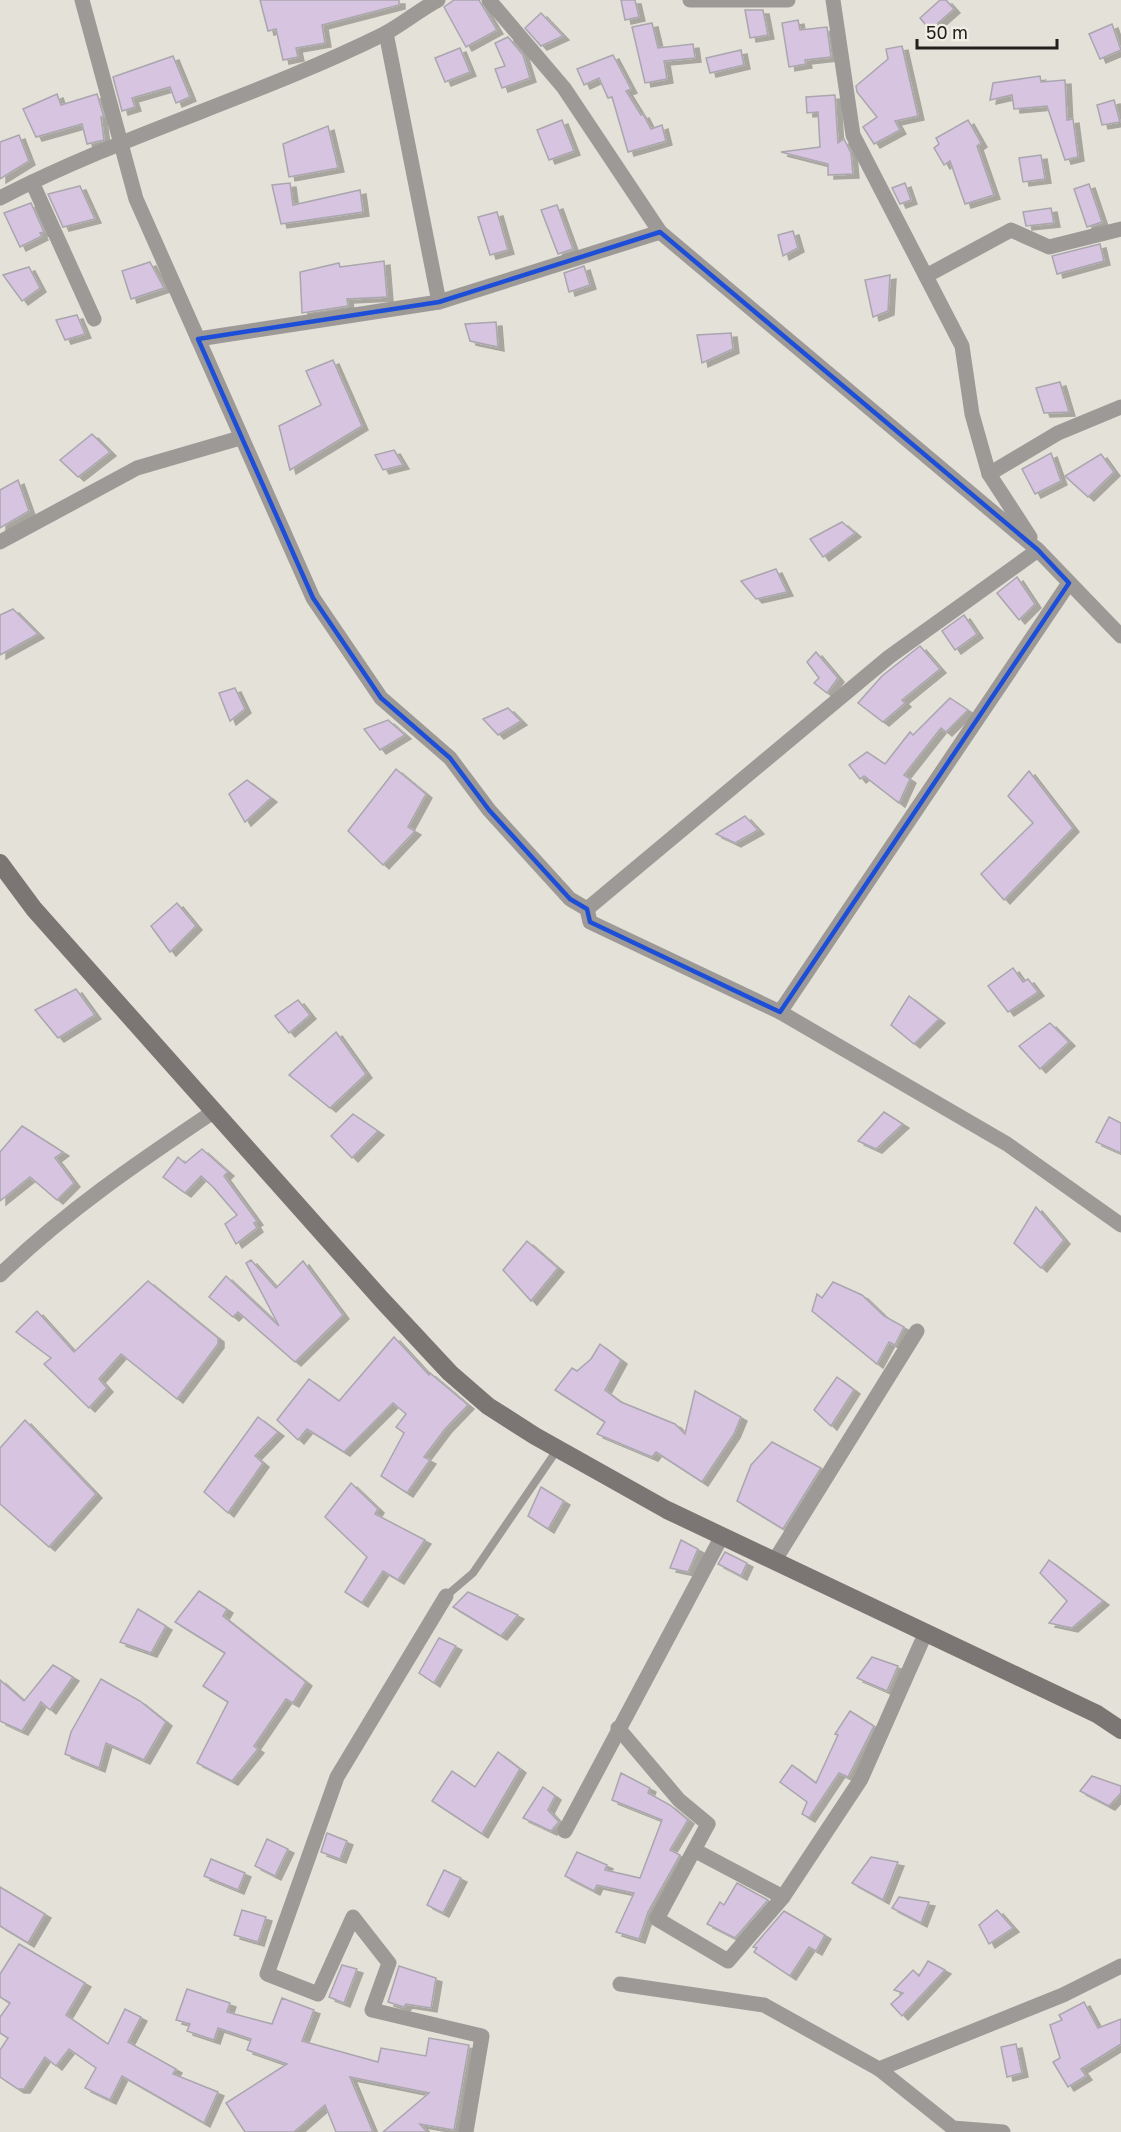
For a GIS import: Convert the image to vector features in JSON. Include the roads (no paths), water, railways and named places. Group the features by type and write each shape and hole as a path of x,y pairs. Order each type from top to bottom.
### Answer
{"street":[{"path":"82,0 119,144 136,199 240,438 313,598 381,698 450,758 489,810 570,899 587,909 590,922 780,1012 1006,1144 1121,1225"},
{"path":"489,0 564,88 660,232 1038,550 1121,636"},
{"path":"690,0 788,0"},
{"path":"833,0 853,135 962,346 972,414 989,474 1038,550"},
{"path":"0,198 119,144 386,33 430,2"},
{"path":"386,33 439,302"},
{"path":"32,182 94,319"},
{"path":"926,276 1011,230 1049,247 1121,229"},
{"path":"198,339 439,302 660,232"},
{"path":"989,474 1058,433 1121,407"},
{"path":"0,542 137,468 240,438"},
{"path":"587,909 879,665 1038,550"},
{"path":"780,1012 1069,583"},
{"path":"1,864 34,909 213,1112 450,1372 488,1406 558,1449 667,1510 1097,1714 1121,1730"},
{"path":"1,1278 39,1237 102,1186 213,1112"},
{"path":"771,1559 778,1555 917,1331"},
{"path":"565,1831 722,1536"},
{"path":"446,1596 337,1777 267,1974 318,1994 353,1917 389,1963 372,2010 483,2036 466,2132"},
{"path":"618,1728 679,1800 708,1824 657,1919 728,1960 783,1897 861,1779 926,1632"},
{"path":"694,1850 783,1897"},
{"path":"879,2069 1063,1995 1121,1966"},
{"path":"620,1984 764,2005 879,2069 953,2128 1003,2132"}],"lane":[{"path":"446,1596 473,1573 558,1449"}]}
